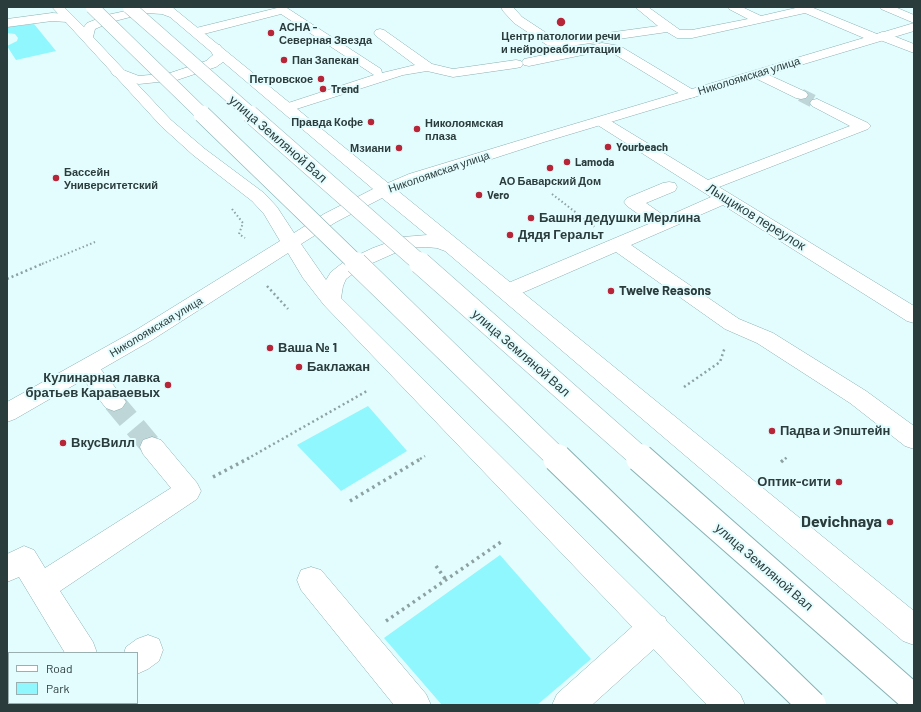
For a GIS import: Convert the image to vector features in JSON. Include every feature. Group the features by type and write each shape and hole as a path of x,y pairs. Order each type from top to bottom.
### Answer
{"main road":[{"path":"92,7 812,705"},
{"name":"улица Земляной Вал","path":"128,7 914,699"},
{"path":"507,7 507,9 518,20 551,42 564,43 590,38 669,28"},
{"path":"641,7 677,34 692,34 806,9 914,49"},
{"path":"733,7 760,20"},
{"path":"885,7 914,19"},
{"path":"87,38 88,30 91,26 107,18 146,10 170,11 914,630"},
{"path":"196,32 283,10 376,72"},
{"path":"7,23 52,17 62,12 166,123 199,152 258,197 271,211 310,274 331,300 729,705"},
{"name":"Николоямская улица","path":"7,413 144,335 291,242 362,201 385,190 428,174 914,26"},
{"path":"380,33 427,68"},
{"path":"286,108 401,71 427,68 453,73 522,63 602,47 615,49 690,94"},
{"path":"118,72 130,78 140,80 172,77 211,64 218,59 219,55 215,48"},
{"path":"758,74 801,95"},
{"path":"707,186 863,126 817,103"},
{"name":"Лыщиков переулок","path":"602,121 912,315"},
{"path":"664,224 633,202 669,187"},
{"path":"508,291 725,198"},
{"path":"331,300 333,286 338,276 352,264 380,252 403,244 426,241 441,243 456,249"},
{"path":"617,244 732,324 765,338 858,397 914,439"},
{"path":"87,368 114,402"},
{"path":"41,587 188,491 152,447"},
{"path":"7,570 24,559 81,652"},
{"path":"311,580 359,640 415,705"},
{"path":"568,705 654,628"}],"path":[{"path":"552,194 617,244"},
{"path":"230,207 243,223 239,234 246,238"},
{"path":"7,279 96,242"},
{"path":"266,284 288,309"},
{"path":"684,387 720,362 732,324"},
{"path":"188,491 367,391"},
{"path":"350,501 425,456"},
{"path":"782,462 788,456"},
{"path":"359,640 501,542"},
{"path":"436,566 446,580"}],"green space":[{"path":"34,24 56,51 16,60 7,46 17,41 18,38 15,34 7,33 7,27"},
{"path":"368,406 407,451 341,491 297,445"},
{"path":"500,555 591,659 537,705 442,705 384,638"}],"tunnel":[{"path":"801,95 817,103"},
{"path":"114,402 152,447"}],"place":[{"name":"Центр патологии речи и нейрореабилитации","path":"561,22"},
{"name":"АСНА - Северная Звезда","path":"271,33"},
{"name":"Пан Запекан","path":"284,60"},
{"name":"Петровское","path":"321,79"},
{"name":"Trend","path":"323,89"},
{"name":"Правда Кофе","path":"371,122"},
{"name":"Николоямская плаза","path":"417,129"},
{"name":"Yourbeach","path":"608,147"},
{"name":"Мзиани","path":"399,148"},
{"name":"Lamoda","path":"567,162"},
{"name":"АО Баварский Дом","path":"550,168"},
{"name":"Бассейн Университетский","path":"56,178"},
{"name":"Vero","path":"479,195"},
{"name":"Башня дедушки Мерлина","path":"531,218"},
{"name":"Дядя Геральт","path":"510,235"},
{"name":"Twelve Reasons","path":"611,291"},
{"name":"Ваша № 1","path":"270,348"},
{"name":"Баклажан","path":"299,367"},
{"name":"Кулинарная лавка братьев Караваевых","path":"168,385"},
{"name":"Падва и Эпштейн","path":"772,431"},
{"name":"ВкусВилл","path":"63,443"},
{"name":"Оптик-сити","path":"839,482"},
{"name":"Devichnaya","path":"890,522"}]}
